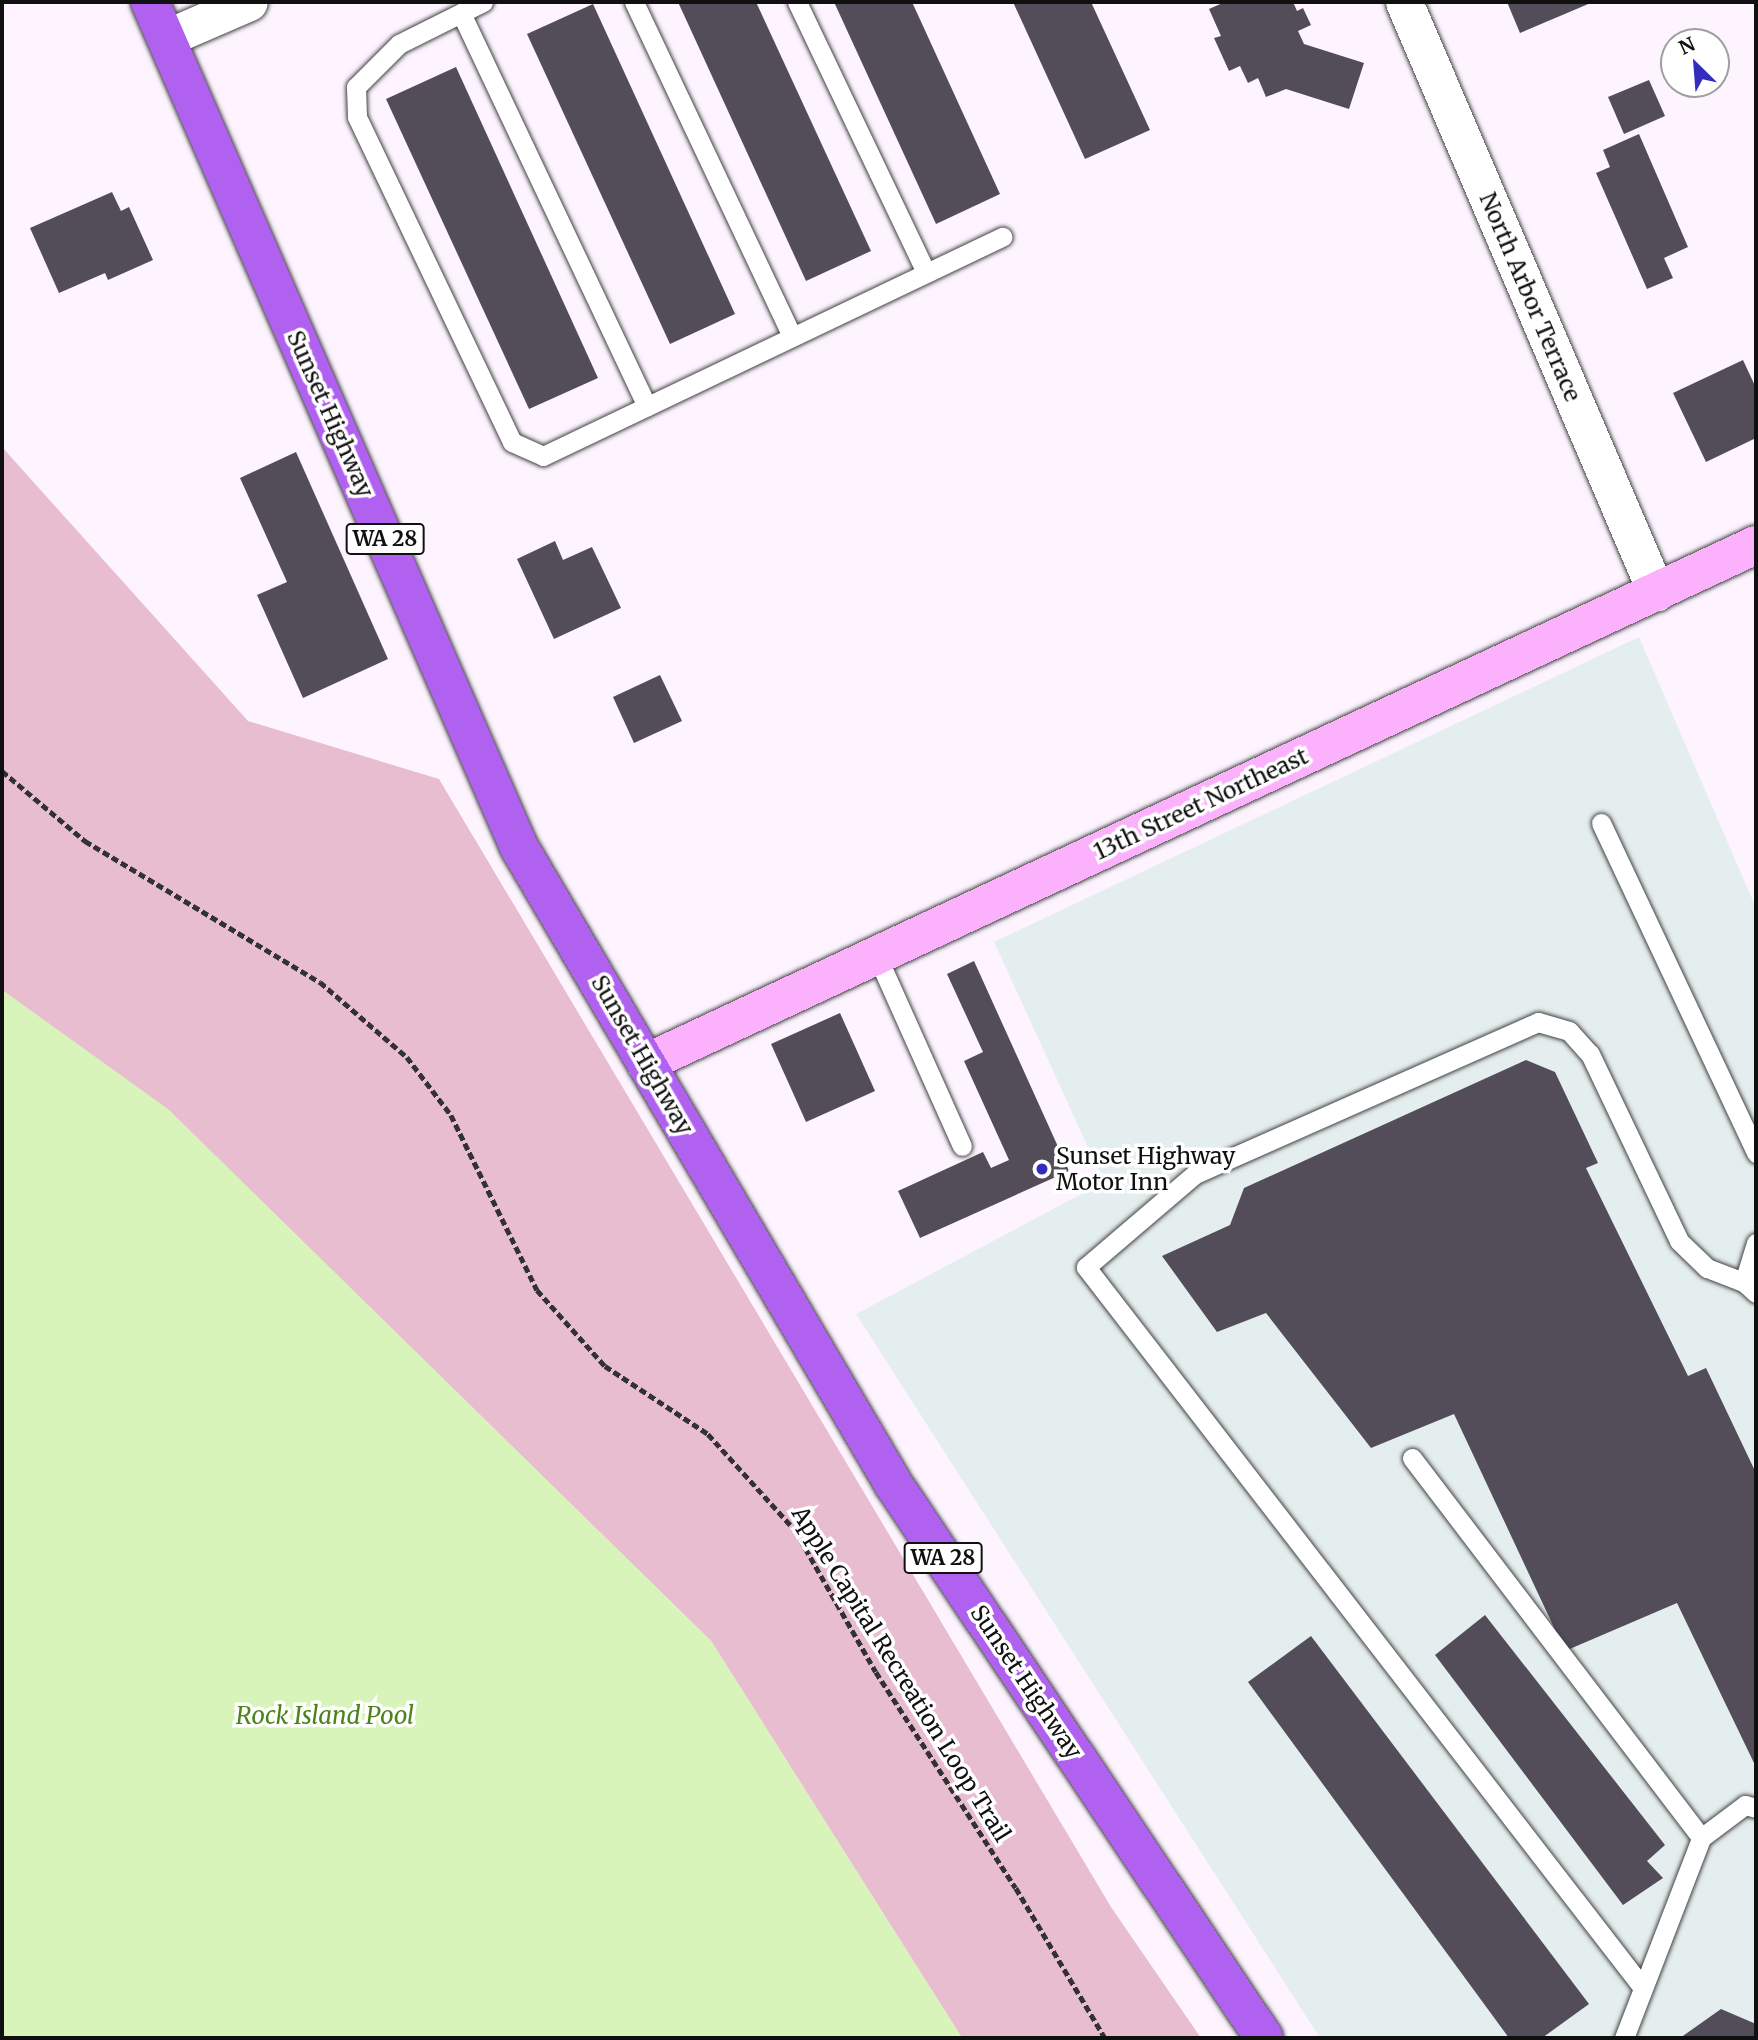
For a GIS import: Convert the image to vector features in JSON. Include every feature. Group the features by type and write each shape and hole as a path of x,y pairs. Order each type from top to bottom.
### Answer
{"highway":[{"name":"Sunset Highway","path":"150,2 519,846 894,1485 1264,2038"}],"street":[{"path":"166,38 249,2"},
{"name":"North Arbor Terrace","path":"1404,2 1656,592"},
{"name":"13th Street Northeast","path":"646,1063 1756,545"}],"lane":[{"path":"484,2 399,44 356,87 357,117 512,442 543,456 1002,237"},
{"path":"634,2 792,337"},
{"path":"797,2 926,273"},
{"path":"461,13 647,406"},
{"path":"1601,823 1756,1153"},
{"path":"877,956 962,1146"},
{"path":"1643,1988 1086,1267 1195,1174 1538,1023 1569,1031 1590,1054 1679,1241 1707,1268 1750,1288 1756,1243"},
{"path":"1412,1458 1701,1838"},
{"path":"1623,2038 1701,1838 1745,1805 1756,1808"}],"path":[{"name":"Apple Capital Recreation Loop Trail","path":"2,771 85,841 320,982 407,1057 451,1115 537,1290 605,1366 708,1434 795,1530 876,1672 1016,1888 1105,2038"}],"shaded area":[{"path":"2,447 248,721 439,779 1111,1907 1201,2038 962,2038 711,1641 168,1110 2,990"},
{"path":"1639,637 1756,908 1756,2038 1320,2038 856,1314 1104,1182 994,942"}],"water":[{"name":"Rock Island Pool","path":"2,990 168,1109 711,1641 962,2038 2,2038"}],"building":[{"path":"678,2 756,2 871,251 806,281"},
{"path":"834,2 912,2 1000,194 936,224"},
{"path":"1013,2 1091,2 1150,130 1085,159"},
{"path":"1225,2 1293,2 1297,11 1303,8 1311,25 1298,31 1304,44 1364,63 1349,109 1286,89 1266,97 1258,78 1248,83 1240,66 1229,71 1214,38 1221,36 1209,9"},
{"path":"1507,2 1593,2 1520,33"},
{"path":"593,4 735,314 670,344 527,34"},
{"path":"456,67 598,378 529,409 386,99"},
{"path":"1649,80 1665,116 1624,134 1608,97"},
{"path":"1639,134 1688,247 1664,258 1673,278 1647,289 1596,173 1610,167 1603,150"},
{"path":"112,192 121,211 129,207 153,260 108,280 105,273 59,293 30,228"},
{"path":"1743,360 1756,388 1756,438 1706,462 1673,393"},
{"path":"296,452 388,659 303,698 257,595 287,582 240,478"},
{"path":"555,541 563,560 592,547 621,608 554,639 517,559"},
{"path":"660,675 682,721 634,743 613,697"},
{"path":"974,961 1069,1171 920,1238 898,1191 983,1152 991,1168 1009,1160 964,1061 983,1052 947,974"},
{"path":"840,1013 875,1091 806,1122 771,1044"},
{"path":"1526,1060 1555,1072 1598,1163 1586,1168 1688,1376 1706,1368 1756,1473 1754,1763 1677,1603 1565,1651 1454,1414 1371,1448 1266,1313 1217,1332 1162,1256 1230,1225 1244,1188"},
{"path":"1485,1615 1665,1845 1647,1861 1663,1878 1623,1905 1435,1655"},
{"path":"1311,1636 1589,2004 1542,2038 1509,2038 1248,1682"},
{"path":"1721,2009 1756,2024 1756,2038 1680,2038"}],"place":[{"name":"Sunset Highway Motor Inn","path":"1042,1169"}]}
